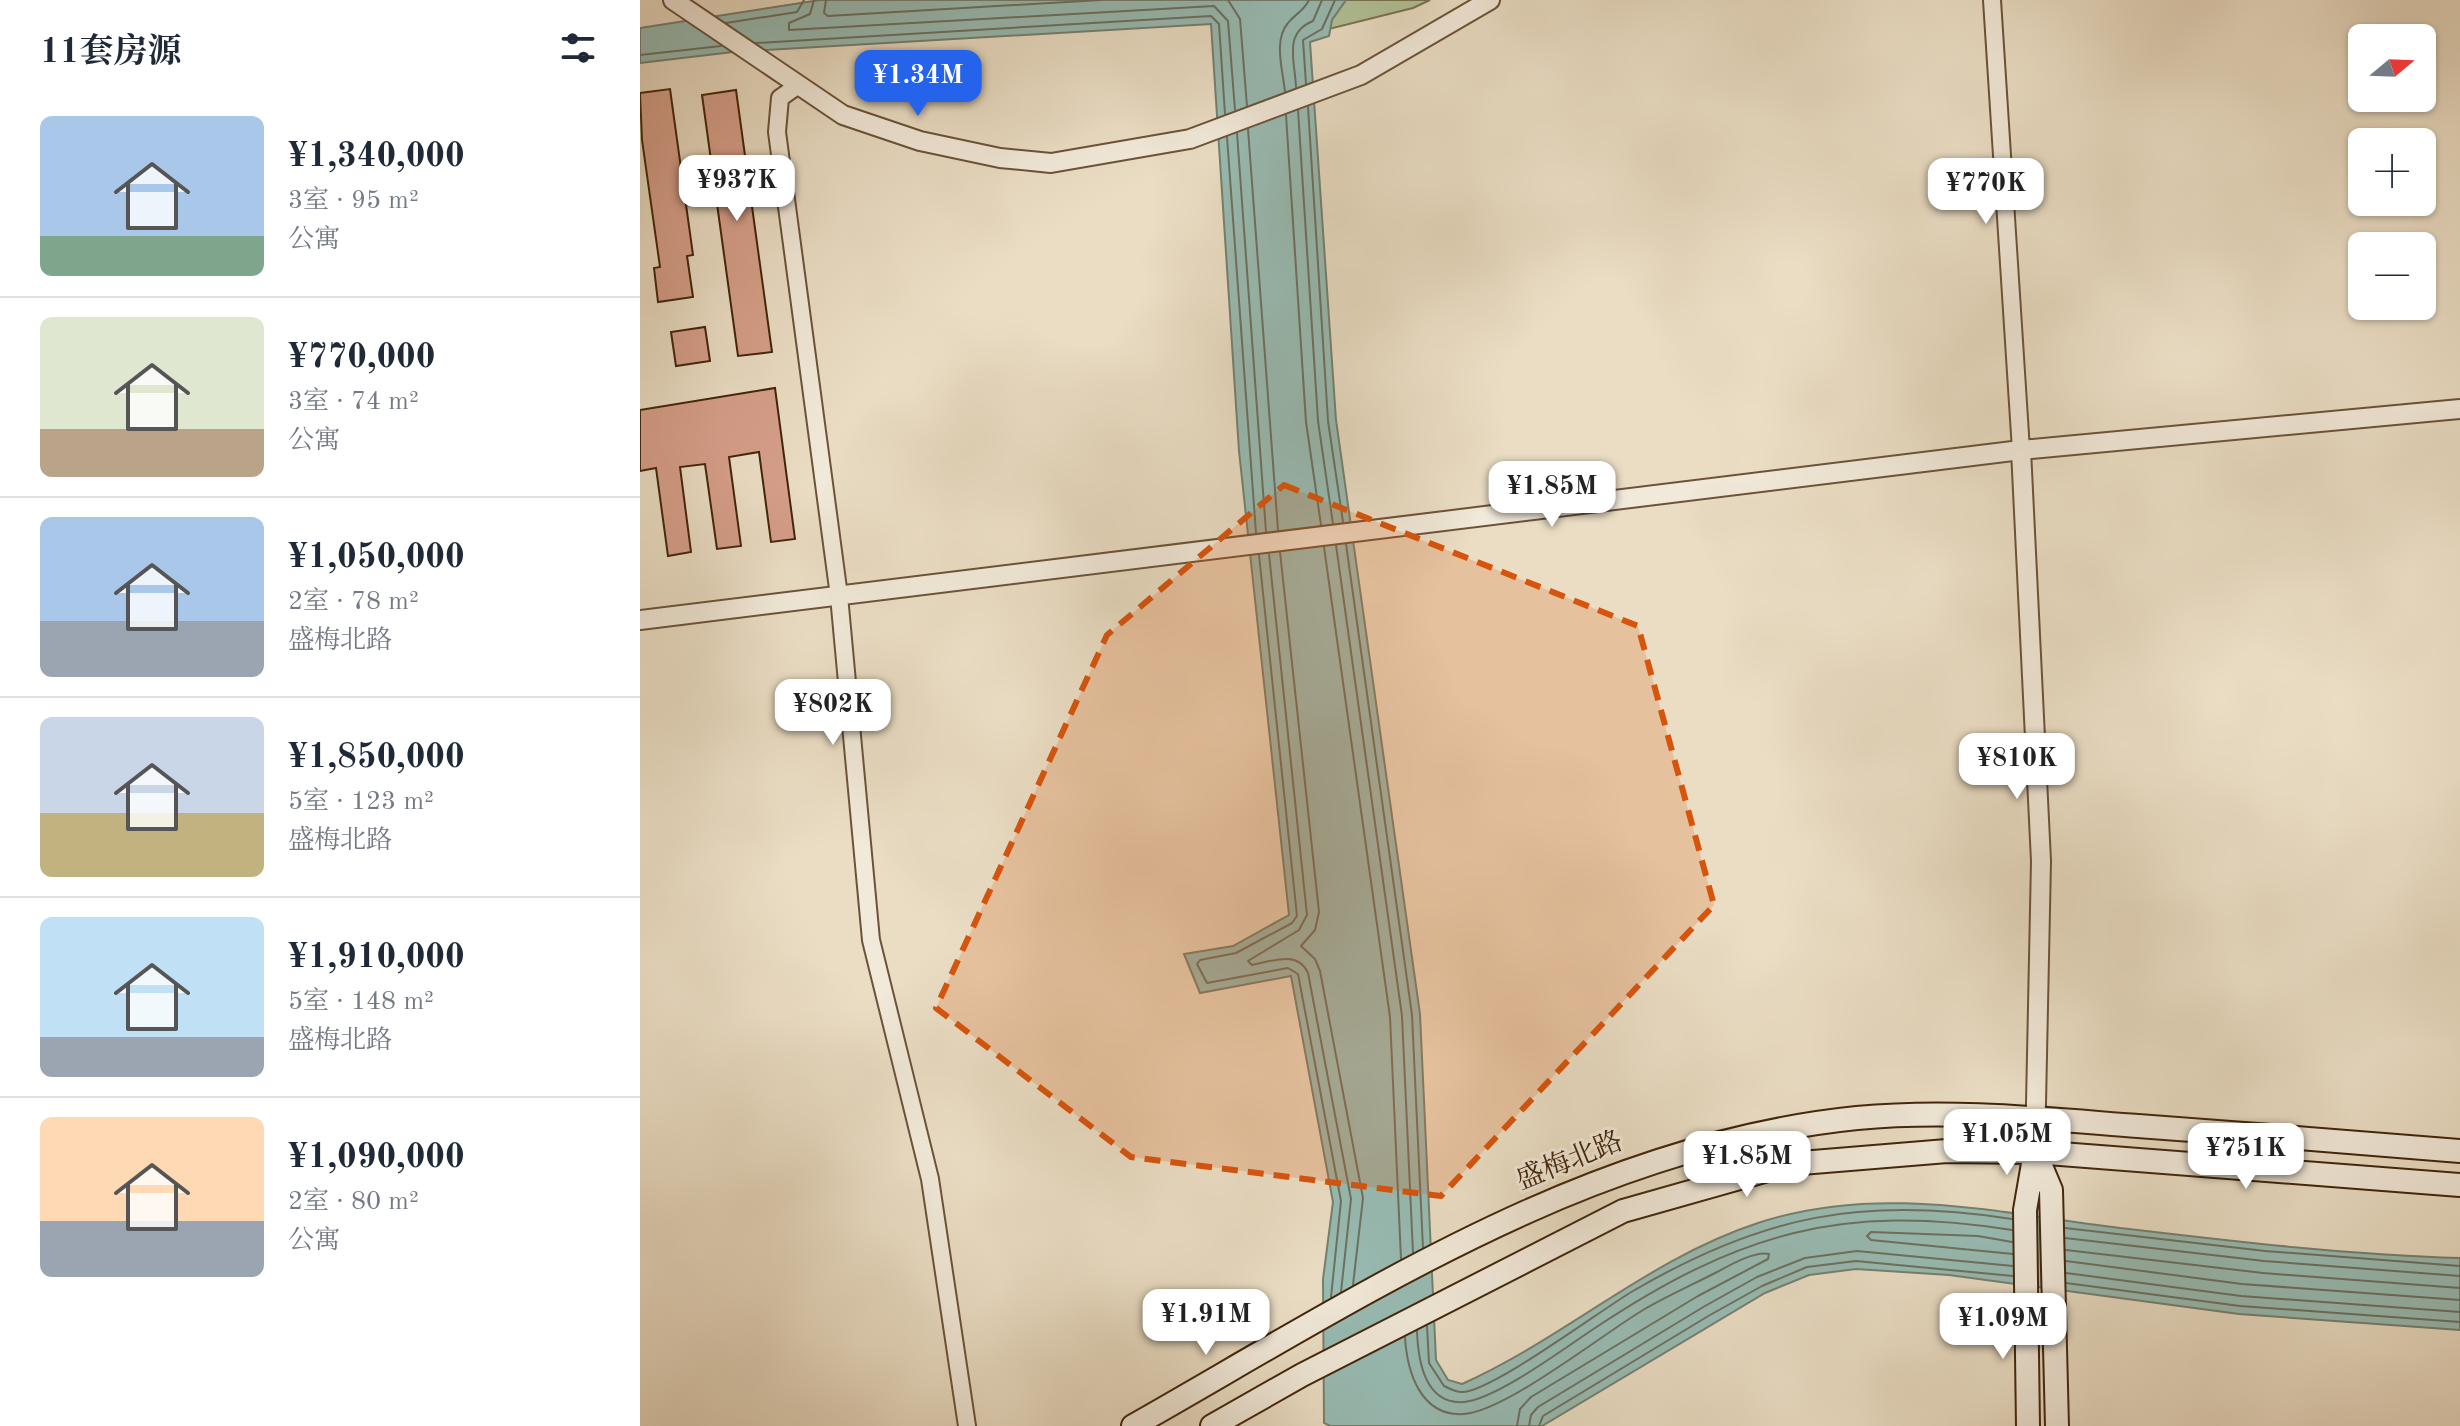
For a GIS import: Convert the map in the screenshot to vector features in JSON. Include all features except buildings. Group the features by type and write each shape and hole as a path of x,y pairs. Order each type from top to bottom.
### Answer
{"main road":[{"name":"盛梅北路","path":"1133,1426 1302,1327 1457,1243 1641,1165 1765,1133 1856,1118 2036,1118 2460,1151"},
{"path":"1212,1426 1302,1375 1623,1211 1789,1164 1947,1151 2035,1152 2460,1185"},
{"path":"2028,1426 2025,1210 2035,1152"},
{"path":"2035,1152 2051,1190 2057,1426"}],"street":[{"path":"673,0 843,115 920,141 1000,158 1051,163 1190,139 1361,75 1490,0"},
{"path":"1992,0 2021,450 2041,861 2035,1152"},
{"path":"797,86 780,98 777,132 839,596 871,940 930,1179 967,1426"},
{"path":"640,620 2021,450 2460,409"}],"highlighted area":[{"path":"1284,485 1638,626 1714,905 1441,1196 1131,1157 936,1008 1107,635"}],"green space":[{"path":"1291,0 1430,0 1413,8 1325,30"}],"water":[{"path":"820,0 1346,0 1332,20 1329,36 1310,42 1336,420 1420,1014 1436,1360 1448,1380 1462,1384 1500,1365 1644,1277 1718,1238 1804,1211 1851,1205 1944,1205 2253,1243 2460,1258 2460,1330 2239,1314 1949,1275 1856,1269 1809,1275 1765,1293 1542,1426 1330,1426 1324,1423 1323,1279 1333,1202 1291,976 1200,993 1184,954 1233,946 1289,915 1239,451 1211,24 733,52 640,63 640,28"}]}
